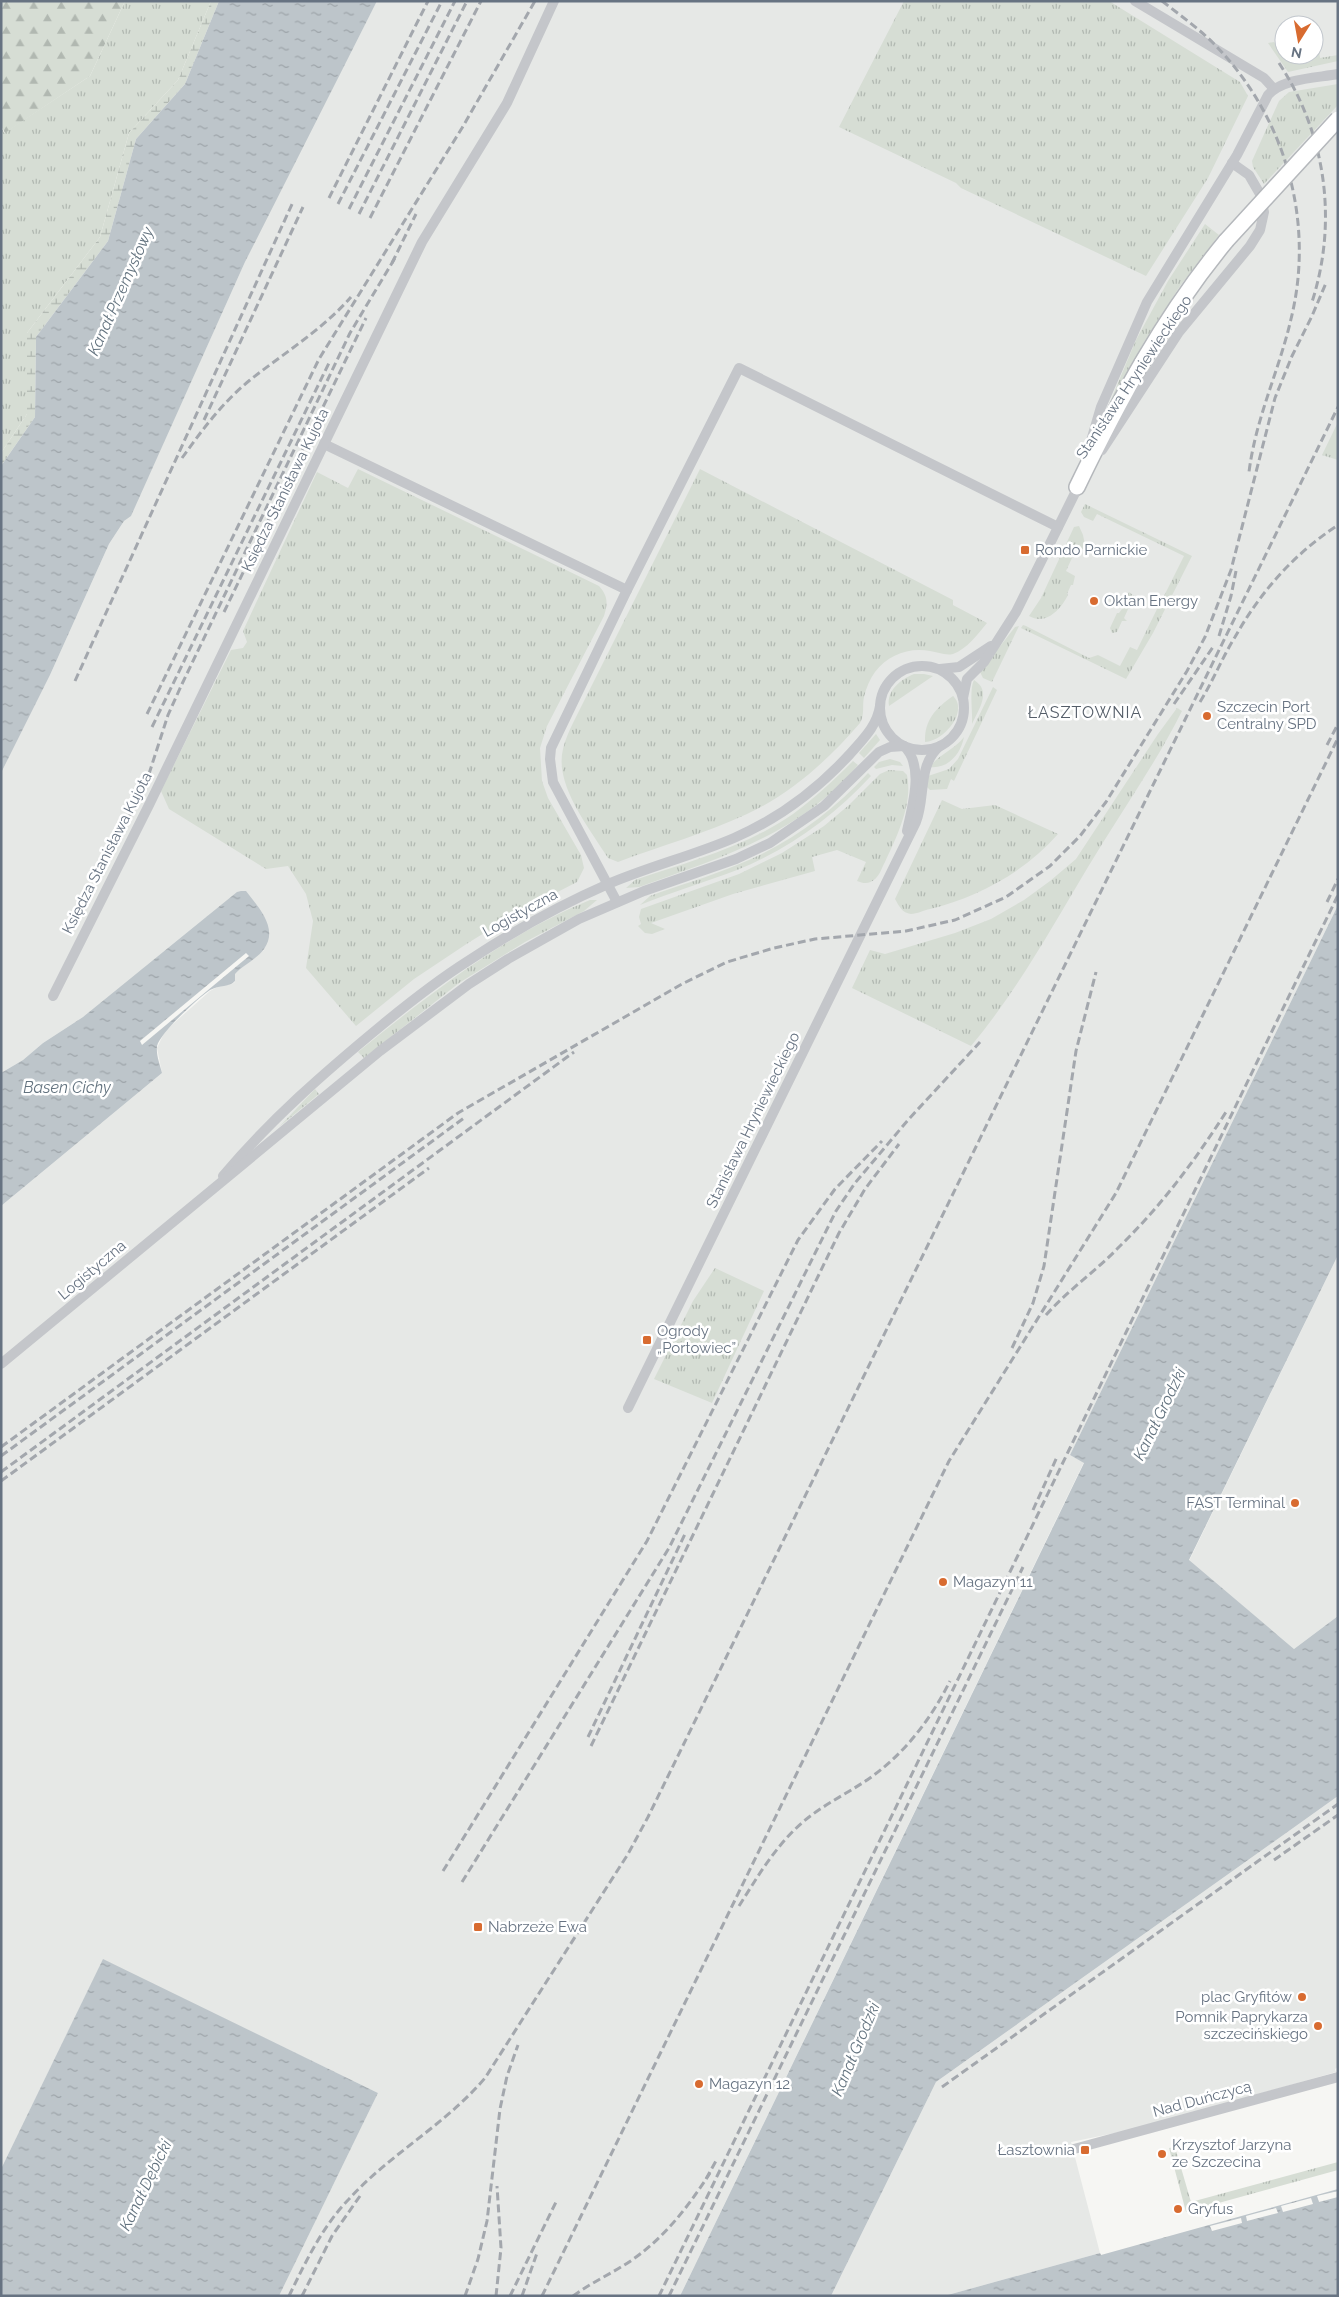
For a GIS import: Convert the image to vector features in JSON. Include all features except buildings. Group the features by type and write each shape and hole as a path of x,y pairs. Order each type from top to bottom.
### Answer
{"main road":[{"path":"1077,488 1150,347 1186,291 1226,241 1338,119"}],"street":[{"name":"Księdza Stanisława Kujota","path":"53,996 422,242 507,103 554,1"},
{"path":"1135,1 1264,78 1274,89 1285,84 1338,74"},
{"name":"Stanisława Hryniewieckiego","path":"1077,488 1098,414 1139,318 1274,89"},
{"name":"Stanisława Hryniewieckiego","path":"963,698 967,679 984,662 1016,612 1077,488 1165,353 1258,233 1264,212 1260,194 1248,175 1232,163"},
{"path":"617,902 553,782 550,759 554,739 739,368 1058,528"},
{"path":"324,444 627,590"},
{"name":"Stanisława Hryniewieckiego","path":"936,668 950,669 961,666 988,648 1001,636"},
{"path":"916,666 936,668 953,680 963,698 964,714 960,726 953,736 940,746 920,750 904,746 893,739 886,730 881,718 880,706 886,686 900,672 916,666"},
{"name":"Logistyczna","path":"202,1198 257,1137 296,1098 406,1005 482,952 549,913 607,884 725,842 750,831 782,812 812,791 839,765 871,729 880,706"},
{"name":"Stanisława Hryniewieckiego","path":"903,845 912,804 914,777 912,758 904,746"},
{"name":"Logistyczna","path":"1,1364 380,1051 453,995 538,941 617,902 736,859 770,843 824,806 879,752 890,747 904,746"},
{"name":"Stanisława Hryniewieckiego","path":"628,1408 918,815 926,763 940,746"},
{"name":"Nad Duńczycą","path":"1074,2149 1338,2077"}],"shaded area":[{"path":"377,1 1338,1 1338,905 1070,1455 1084,1462 680,2296 279,2296 378,2093 103,1960 1,2169 1,1206 162,1073 157,1048 165,1031 210,991 219,986 235,982 234,974 264,950 83,1017 43,1043 23,1060 1,1073 1,773 50,675 109,544 124,521 131,515 245,262"},
{"path":"1338,1255 1338,1616 1294,1649 1189,1561"},
{"path":"1338,1796 1338,2067 1335,2069 1336,2072 1237,2100 1193,2117 1071,2142 1100,2253 944,2296 831,2296 936,2082"}],"green space":[{"path":"1,1 125,1 90,76 5,133 1,126"},
{"path":"125,1 211,1 178,80 129,133 100,237 27,333 27,414 1,453 1,126 4,133 90,76"},
{"path":"211,1 219,1 185,84 136,139 108,241 36,337 35,417 1,466 1,453 27,414 27,333 100,237 129,133 178,80"},
{"path":"904,1 1109,1 1240,82 1248,96 1208,178 1146,276 961,188 956,183 839,127"},
{"path":"1274,42 1274,52 1268,43"},
{"path":"1338,55 1338,61 1324,64 1324,57"},
{"path":"1283,65 1320,65 1288,72"},
{"path":"1338,84 1338,105 1264,184 1253,167 1252,161 1279,101 1289,92"},
{"path":"1205,224 1219,235 1180,286 1144,342 1105,414 1136,340 1168,281"},
{"path":"1338,422 1338,460 1322,455"},
{"path":"358,469 599,586 606,596 607,603 604,616 547,726 540,748 542,781 548,798 581,855 584,868 577,882 515,914 468,943 414,979 356,1026 306,968 313,921 306,894 288,866 266,869 169,809 161,791 231,650 243,648 247,642 243,631 317,472 348,488"},
{"path":"700,469 953,600 953,605 987,623 968,645 953,654 947,655 914,650 907,651 886,661 875,672 868,684 860,723 822,763 779,796 732,821 618,862 608,858 575,806 564,777 563,749 572,726"},
{"path":"1085,504 1192,556 1153,633 1126,679 1021,628 1023,625 1026,626 1089,658 1098,655 1120,666 1130,647 1137,650 1157,609 1151,606 1152,603 1159,606 1184,556 1097,514 1093,521 1084,517 1081,512"},
{"path":"1079,526 1086,550 1077,547 1066,571 1075,576 1068,595 1061,606 1047,617 1035,619 1029,616 1041,598 1074,527"},
{"path":"1129,592 1134,596 1124,618 1127,621 1122,621 1117,632 1112,633 1110,628 1117,613 1122,609 1120,607"},
{"path":"1019,626 992,682 983,678 980,672 1015,627"},
{"path":"914,674 933,676 889,706 890,695 895,686"},
{"path":"974,680 982,689 983,695 972,724 971,695"},
{"path":"993,687 997,690 954,781 951,779 947,789 930,790 926,786 928,776 949,769 958,759"},
{"path":"953,696 957,702 958,709 952,724 940,736 925,742 925,734 932,715"},
{"path":"1177,708 1182,711 1149,770 1018,982 971,1046 852,988 870,950 885,954 955,933 991,919 1024,900 1076,859"},
{"path":"876,734 880,740 864,758 859,753"},
{"path":"964,737 960,749 953,759 943,765 930,767 956,745"},
{"path":"890,759 900,762 903,766 892,765 876,769 874,767 879,762"},
{"path":"853,761 858,765 835,789 811,809 785,826 729,854 639,887 626,888 635,880 716,853 775,826 809,802"},
{"path":"889,770 903,771 907,775 908,797 903,820 894,842 880,873 873,881 862,883 857,881 866,862 837,850 812,857 815,871 733,894 651,923 665,929 652,934 645,933 638,926 641,924 639,917 641,909 739,874 782,853 824,826 849,805 880,774"},
{"path":"868,773 871,776 826,818 775,852 737,870 640,905 650,896 726,869 774,848 824,814"},
{"path":"942,800 962,809 995,805 1058,834 1031,860 1000,881 966,898 911,914 901,909 895,899"},
{"path":"590,900 597,900 584,911 525,942 459,983 364,1058 358,1052 440,988 498,948 528,930"},
{"path":"315,1089 319,1094 279,1127"},
{"path":"715,1268 764,1291 712,1403 654,1379 693,1301"},
{"path":"1175,2147 1191,2202 1338,2162 1338,2170 1186,2212 1169,2148"}],"water":[{"name":"Kanał Przemysłowy","path":"219,1 377,1 245,262 131,516 124,521 109,544 50,675 1,773 1,466 35,417 36,337 108,241 136,139 185,84"},
{"name":"Basen Cichy","path":"246,891 265,918 269,933 264,949 235,974 235,981 233,983 210,990 197,1000 165,1033 157,1046 162,1073 1,1206 1,1073 23,1060 43,1043 83,1017 237,892"},
{"name":"Kanał Grodzki","path":"1338,905 1338,1255 1189,1560 1294,1649 1338,1616 1338,1796 936,2082 831,2296 680,2296 1084,1463 1070,1455"},
{"name":"Kanał Dębicki","path":"103,1959 378,2093 279,2296 1,2296 1,2169"},
{"path":"1338,2189 1338,2296 944,2296 1100,2253 1101,2255"}],"pier":[{"path":"246,953 249,956 142,1045 140,1041"},
{"path":"1338,2191 1338,2197 1319,2202 1317,2196"},
{"path":"1311,2198 1313,2204 1283,2212 1281,2206"},
{"path":"1276,2208 1278,2213 1247,2221 1246,2216"},
{"path":"1241,2218 1242,2223 1212,2231 1210,2226"}],"railway":[{"path":"329,198 428,1"},
{"path":"338,204 442,1"},
{"path":"349,209 455,1"},
{"path":"359,214 467,1"},
{"path":"370,218 481,1"},
{"path":"147,714 319,359 462,128 535,1"},
{"path":"1162,1 1198,29 1217,47 1241,75 1261,106 1277,139 1289,174 1296,209 1299,246 1298,282 1291,319 1262,413 1249,472"},
{"path":"1280,65 1295,90 1308,119 1317,148 1323,179 1324,240 1320,271 1312,302"},
{"path":"75,681 293,202"},
{"path":"204,420 303,207"},
{"path":"392,263 416,214"},
{"path":"87,904 147,780 168,715 182,684 350,333 395,258"},
{"path":"1,1447 458,1113 682,984 727,962 774,948 815,939 906,931 955,920 1006,897 1050,866 1080,836 1106,802 1187,671 1205,637 1231,570 1275,398 1326,283"},
{"path":"182,458 213,417 240,389 315,331 351,297"},
{"path":"224,612 366,318"},
{"path":"152,727 329,363"},
{"path":"289,2296 308,2257 339,2210 365,2183 453,2110 485,2078 628,1854 648,1817 1338,407"},
{"path":"1200,702 1245,620 1267,589 1307,548 1338,525"},
{"path":"1219,636 1236,571"},
{"path":"1174,704 1213,647"},
{"path":"1327,745 1338,724"},
{"path":"542,2296 949,1461 1116,1193 1338,738"},
{"path":"1327,902 1338,879"},
{"path":"659,2296 1338,895"},
{"path":"1012,1348 1033,1303 1044,1266 1076,1051 1096,972"},
{"path":"462,1882 669,1548 836,1211 855,1183 908,1120 980,1042"},
{"path":"1,1472 574,1052"},
{"path":"1046,1315 1063,1297 1110,1256 1149,1216 1189,1166 1226,1112"},
{"path":"1,1456 464,1118"},
{"path":"443,1871 647,1541 798,1240 835,1189 882,1141"},
{"path":"591,1746 839,1233 865,1189 899,1144"},
{"path":"1,1481 429,1168"},
{"path":"1033,1510 1057,1457"},
{"path":"588,1737 685,1534"},
{"path":"669,2296 1023,1567"},
{"path":"739,1906 768,1861 794,1830 818,1810 878,1772 903,1750 924,1724 950,1681"},
{"path":"942,2087 1338,1804"},
{"path":"1274,1860 1338,1815"},
{"path":"465,2296 478,2259 487,2221 500,2109 507,2076 518,2045"},
{"path":"706,2179 717,2159"},
{"path":"573,2296 644,2251 684,2209 710,2173"},
{"path":"496,2296 501,2248 497,2186"},
{"path":"302,2296 332,2236 360,2196"},
{"path":"510,2296 556,2202"},
{"path":"522,2296 537,2253"}],"place":[{"name":"Rondo Parnickie","path":"1025,550"},
{"name":"Oktan Energy","path":"1094,601"},
{"name":"Szczecin Port Centralny SPD","path":"1207,716"},
{"name":"Ogrody „Portowiec”","path":"647,1340"},
{"name":"FAST Terminal","path":"1295,1503"},
{"name":"Magazyn 11","path":"943,1582"},
{"name":"Nabrzeże Ewa","path":"478,1927"},
{"name":"plac Gryfitów","path":"1302,1997"},
{"name":"Pomnik Paprykarza szczecińskiego","path":"1318,2026"},
{"name":"Magazyn 12","path":"699,2084"},
{"name":"Łasztownia","path":"1085,2150"},
{"name":"Krzysztof Jarzyna ze Szczecina","path":"1162,2154"},
{"name":"Gryfus","path":"1178,2209"}],"district":[{"name":"ŁASZTOWNIA","path":"1085,712"}]}
